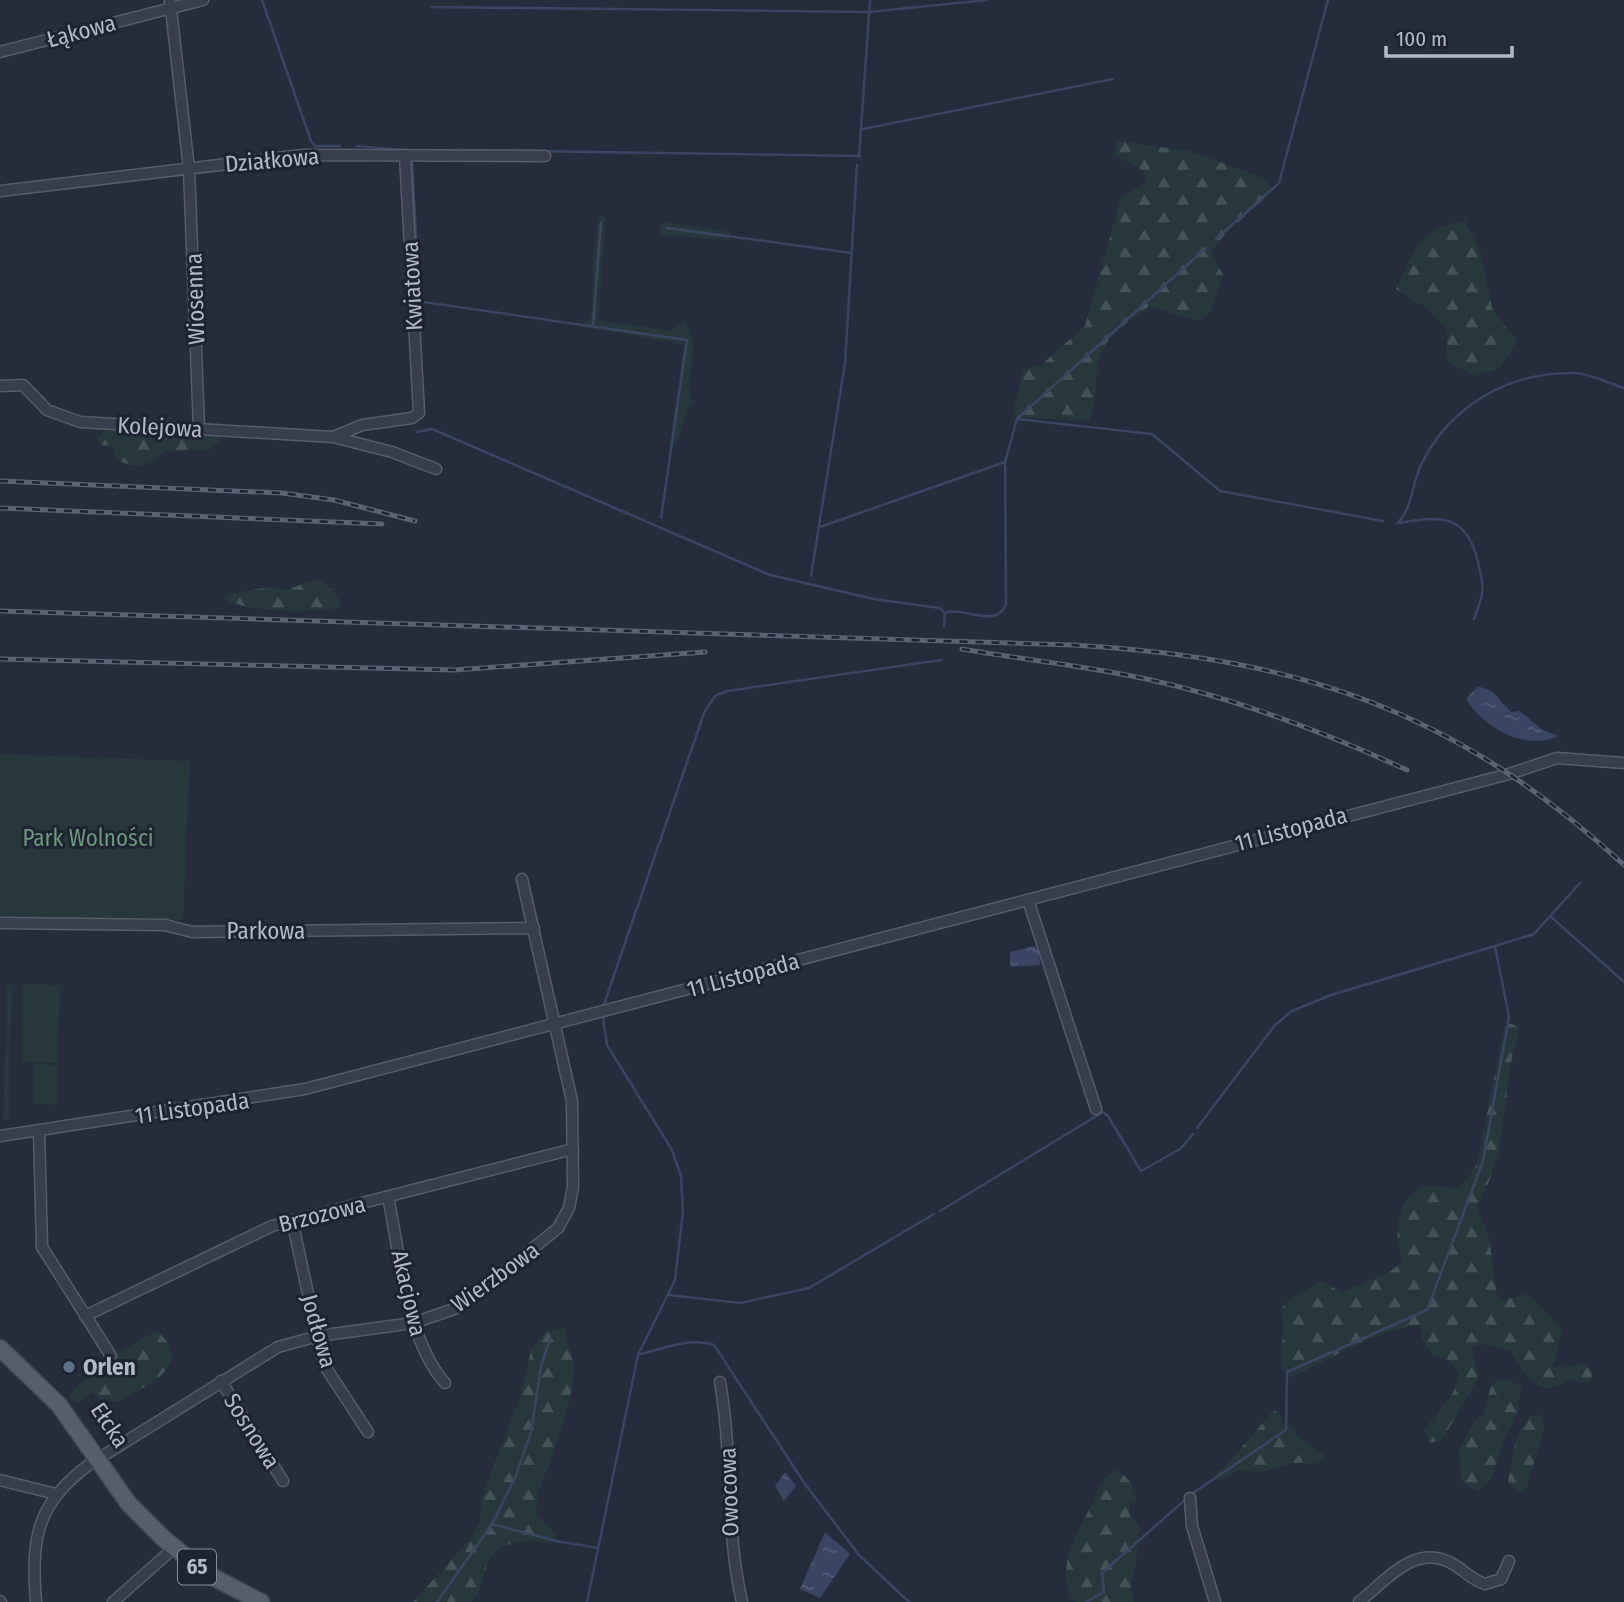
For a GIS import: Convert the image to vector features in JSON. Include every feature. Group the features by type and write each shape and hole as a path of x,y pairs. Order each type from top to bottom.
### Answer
{"main road":[{"name":"Ełcka","path":"0,1338 54,1387 129,1504 174,1548 216,1579 261,1602"},
{"name":"Ełcka","path":"0,1348 56,1402 100,1457"}],"street":[{"name":"Łąkowa","path":"0,52 171,4 203,0"},
{"name":"Wiosenna","path":"171,4 190,169 199,429"},
{"name":"Działkowa","path":"0,191 303,155 545,156"},
{"name":"Kwiatowa","path":"405,155 416,416"},
{"name":"Kolejowa","path":"0,386 23,385 47,410 80,422 333,437 392,452 436,469"},
{"name":"Kolejowa","path":"333,437 362,425 416,416"},
{"name":"11 Listopada","path":"0,1136 305,1090 1556,758 1624,763"},
{"name":"Wierzbowa","path":"56,1494 71,1478 100,1457 278,1347 318,1336 413,1323 460,1307 558,1228 571,1199 573,1149 570,1087 522,879"},
{"path":"1028,900 1096,1109"},
{"name":"Parkowa","path":"0,923 164,925 202,932 534,928"},
{"path":"40,1130 42,1247 111,1356"},
{"name":"Brzozowa","path":"85,1316 259,1231 292,1220 573,1149"},
{"name":"Akacjowa","path":"388,1197 413,1323 424,1353 445,1383"},
{"name":"Jodłowa","path":"292,1220 328,1371 368,1432"},
{"name":"Sosnowa","path":"221,1381 283,1481"},
{"name":"Owocowa","path":"720,1382 726,1420 731,1550 741,1602"},
{"path":"0,1480 56,1494 43,1517 35,1540 36,1602"},
{"path":"1190,1498 1192,1526 1215,1602"},
{"path":"119,1600 174,1548"},
{"path":"1359,1602 1401,1566 1414,1559 1442,1560 1485,1584 1500,1579 1509,1561"}],"green space":[{"path":"1117,141 1190,151 1266,179 1273,191 1226,233 1211,253 1223,274 1211,312 1198,321 1149,306 1109,340 1099,357 1095,400 1089,421 1012,417 1024,369 1041,365 1085,326 1121,197 1147,182 1144,171 1114,155"},
{"path":"599,215 606,218 598,320 672,331 684,320 690,328 693,348 690,382 693,403 689,407 675,446 669,447 684,344 581,327 590,318 593,256"},
{"path":"1465,221 1481,253 1492,308 1517,341 1500,368 1474,376 1447,361 1447,330 1427,308 1396,289 1413,252 1427,235 1449,224"},
{"path":"664,222 730,232 730,240 662,235 659,230"},
{"path":"106,428 217,434 220,440 209,450 164,451 147,464 134,465 114,458 114,446 100,445 97,439"},
{"path":"314,580 332,590 340,601 339,607 282,610 248,607 227,600 229,594 272,587 288,589"},
{"name":"Park Wolności","path":"0,754 190,761 183,920 0,917"},
{"path":"23,984 60,985 58,1063 21,1062"},
{"path":"7,985 12,985 9,1120 3,1120"},
{"path":"1508,1023 1518,1026 1518,1031 1501,1137 1492,1173 1477,1207 1489,1237 1497,1296 1504,1300 1528,1294 1563,1330 1553,1367 1585,1364 1593,1373 1588,1384 1575,1380 1544,1388 1527,1376 1510,1351 1481,1344 1472,1346 1478,1379 1442,1440 1430,1443 1424,1430 1453,1393 1459,1373 1448,1360 1431,1354 1422,1338 1420,1325 1371,1339 1292,1377 1282,1370 1281,1308 1290,1299 1322,1281 1341,1292 1387,1274 1402,1262 1398,1232 1400,1215 1409,1196 1433,1186 1456,1189 1468,1179 1478,1161 1503,1031"},
{"path":"34,1064 58,1065 57,1105 33,1104"},
{"path":"565,1328 574,1365 573,1380 569,1403 538,1493 536,1508 537,1516 556,1536 547,1543 514,1543 498,1550 488,1562 481,1586 471,1602 413,1602 471,1538 480,1520 482,1498 523,1388 531,1350 546,1331"},
{"path":"157,1331 168,1343 172,1354 170,1364 153,1381 119,1402 100,1399 93,1392 79,1403 70,1398 83,1382 117,1353"},
{"path":"1506,1379 1521,1386 1519,1406 1493,1475 1478,1491 1461,1481 1459,1449 1475,1421 1483,1414 1492,1383"},
{"path":"1274,1410 1281,1414 1283,1425 1291,1427 1303,1442 1323,1454 1324,1461 1288,1464 1257,1472 1239,1470 1222,1480 1215,1479 1215,1474"},
{"path":"1539,1414 1544,1428 1526,1490 1521,1493 1508,1482 1516,1438 1529,1417"},
{"path":"1116,1470 1131,1483 1136,1492 1136,1502 1129,1504 1129,1513 1139,1525 1136,1563 1131,1583 1134,1602 1076,1602 1066,1579 1069,1555 1099,1487"}],"water":[{"path":"1478,686 1493,692 1511,712 1520,711 1541,729 1558,736 1533,741 1519,739 1494,727 1473,709 1466,699"},
{"path":"1034,946 1039,951 1040,965 1010,967 1010,952"},
{"path":"785,1472 796,1486 784,1501 775,1486"},
{"path":"825,1532 850,1554 820,1598 800,1589"}],"waterway":[{"path":"262,0 311,141 315,146 340,146"},
{"path":"859,157 870,0"},
{"path":"432,7 869,12 987,0"},
{"path":"1216,239 1279,183 1328,0"},
{"path":"863,129 1113,79"},
{"path":"357,146 412,151"},
{"path":"458,150 860,156"},
{"path":"412,159 419,296 423,302 687,340 661,518"},
{"path":"811,576 845,363 857,165"},
{"path":"593,325 601,222"},
{"path":"667,228 852,253"},
{"path":"417,432 432,429 770,575 874,599 940,608 945,613 994,615 1001,612 1006,605 1005,462 1017,419 1206,248"},
{"path":"1397,523 1406,511 1418,472 1433,444 1464,410 1483,397 1503,386 1549,374 1579,373 1624,388"},
{"path":"1017,419 1152,434 1220,491 1383,521"},
{"path":"820,527 1005,462"},
{"path":"1400,523 1440,519 1460,527 1467,535 1478,562 1482,585 1482,597 1474,619"},
{"path":"944,627 945,613"},
{"path":"603,1007 704,713 715,696 727,691 941,660"},
{"path":"1495,946 1534,934 1580,883"},
{"path":"1550,916 1624,982"},
{"path":"1193,1493 1286,1430 1287,1372 1427,1310 1483,1161 1509,1017 1495,946 1331,995 1292,1011 1275,1025 1197,1128"},
{"path":"587,1602 638,1355 675,1280 683,1212 681,1176 672,1150 607,1045 603,1017"},
{"path":"940,1211 1103,1112 1141,1171 1180,1149 1193,1134"},
{"path":"669,1295 740,1303 809,1288 934,1214"},
{"path":"437,1602 492,1524 515,1478 531,1432 541,1366 550,1339"},
{"path":"638,1355 686,1343 714,1345 805,1484 859,1555 909,1602"},
{"path":"1086,1602 1104,1592 1102,1573 1186,1499"},
{"path":"492,1524 556,1541 598,1548"}],"railway":[{"path":"0,481 282,493 334,500 415,521"},
{"path":"0,508 382,524"},
{"path":"0,611 1073,645 1155,652 1231,663 1302,679 1370,702 1435,731 1498,767 1561,812 1624,865"},
{"path":"962,649 1104,671 1184,688 1282,718 1407,770"},
{"path":"0,659 454,670 705,652"}],"place":[{"name":"Orlen","path":"69,1367"}]}
